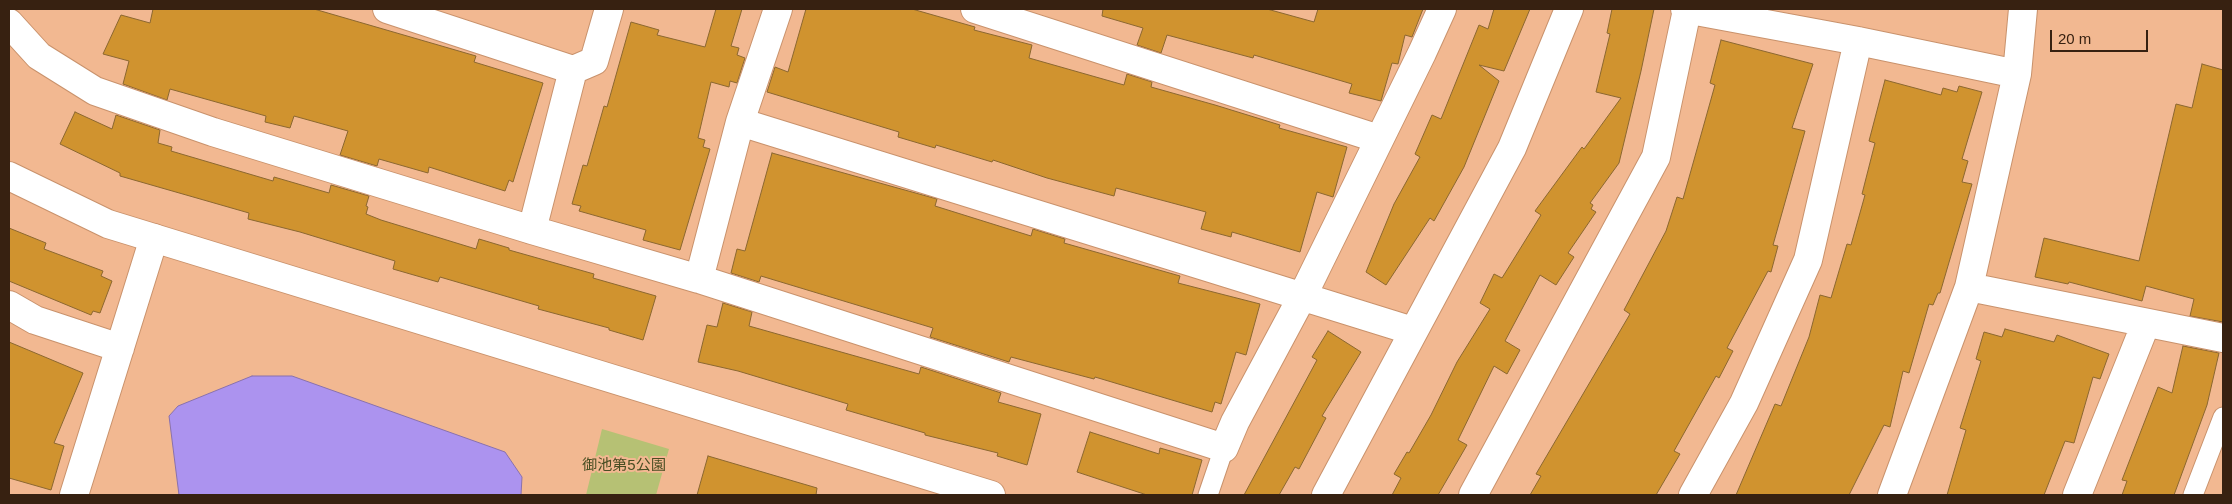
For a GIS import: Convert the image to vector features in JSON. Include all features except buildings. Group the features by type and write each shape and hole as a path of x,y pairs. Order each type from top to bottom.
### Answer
{"street":[{"path":"387,9 573,70 594,61 609,9"},
{"path":"699,279 740,122 778,9"},
{"path":"975,9 1378,139"},
{"path":"9,23 39,56 95,91 222,135 699,279 1224,448 1235,422 1303,296 1442,9"},
{"path":"1326,495 1512,148 1569,9"},
{"path":"1892,495 1969,287 2017,74 2023,9"},
{"path":"1473,495 1656,157 1686,10 1858,41 2017,74"},
{"path":"1693,495 1744,403 1808,260 1858,41"},
{"path":"532,230 573,70"},
{"path":"740,122 1414,332"},
{"path":"9,176 108,224 991,495"},
{"path":"74,495 154,238"},
{"path":"1969,287 2223,338"},
{"path":"9,305 35,320 120,348"},
{"path":"2078,495 2146,323"}],"lane":[{"path":"2193,495 2223,417"},
{"path":"1208,495 1224,448"}],"green space":[{"name":"御池第5公園","path":"602,429 669,449 656,495 586,495"}],"shaded area":[{"path":"252,376 292,376 505,452 522,477 521,495 179,495 169,416 178,406"}]}
